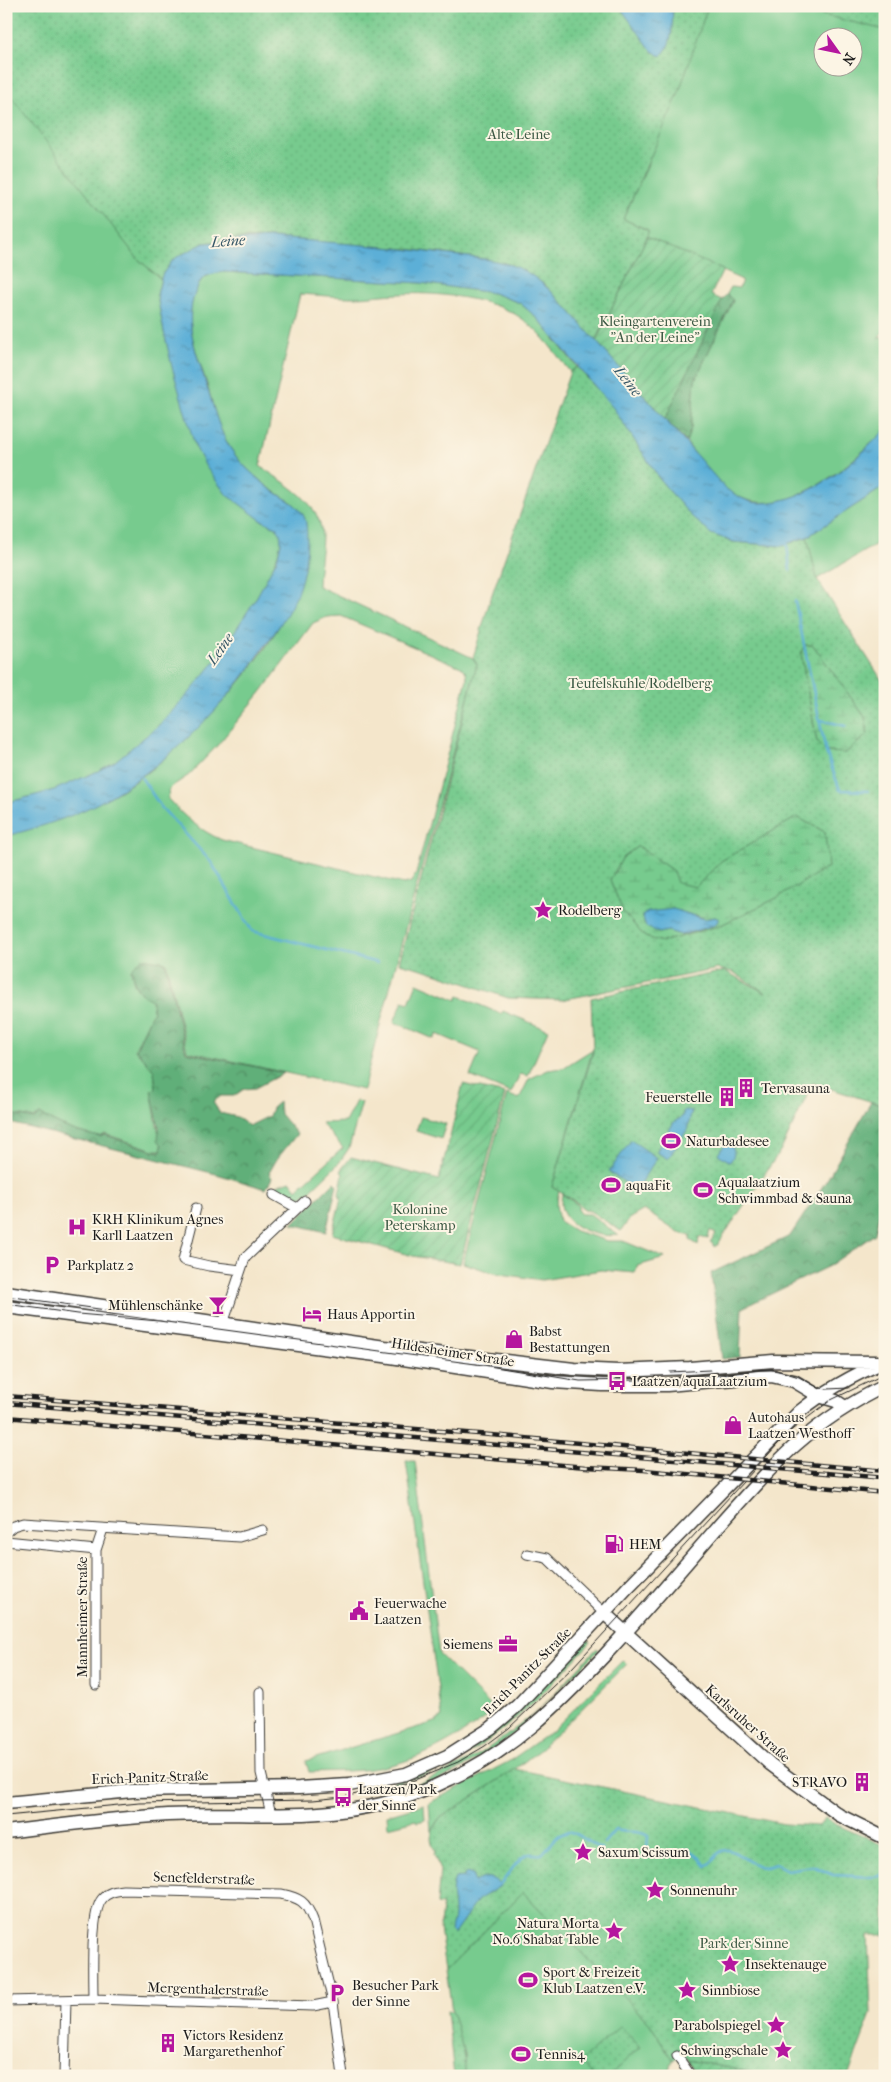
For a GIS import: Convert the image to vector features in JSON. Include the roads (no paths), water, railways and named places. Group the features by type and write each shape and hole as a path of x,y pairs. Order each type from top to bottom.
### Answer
{"main road":[{"name":"Hildesheimer Straße","path":"6,1292 223,1330 553,1382 602,1385 667,1385 771,1376 794,1381 819,1396 836,1401 845,1407"},
{"name":"Hildesheimer Straße","path":"6,1307 584,1370 690,1368 773,1361 884,1362"},
{"name":"Erich-Panitz-Straße","path":"6,1803 132,1791 331,1786 377,1781 406,1774 447,1756 491,1728 517,1706 776,1434 819,1396 842,1381 884,1362"},
{"path":"6,1832 166,1815 341,1811 376,1805 432,1787 466,1772 506,1748 573,1689 626,1632 746,1494 790,1448 828,1417 885,1386"},
{"name":"Karlsruher Straße","path":"604,1613 770,1764 840,1815 885,1838"}],"street":[{"path":"274,1195 297,1208"},
{"path":"223,1330 246,1258 254,1248 305,1201"},
{"path":"196,1208 183,1260 241,1270"},
{"path":"6,1532 13,1526 22,1523 239,1537 263,1530"},
{"name":"Mannheimer Straße","path":"96,1685 96,1550 103,1529"},
{"name":"Mannheimer Straße","path":"6,1541 96,1550"},
{"path":"527,1554 547,1558 604,1613"},
{"path":"260,1692 261,1773 271,1814"},
{"name":"Senefelderstraße","path":"92,1999 95,1914 103,1898 112,1892 123,1890 281,1894 294,1897 303,1902 308,1908 313,1920 333,2002"},
{"name":"Mergenthalerstraße","path":"6,2000 92,1999 313,2006 333,2002"},
{"path":"64,2076 66,2000"},
{"path":"333,2002 343,2076"},
{"path":"677,2056 691,2076"}],"water":[{"path":"619,6 673,6 670,39 668,46 661,56 652,51"},
{"name":"Leine","path":"271,238 379,246 477,258 520,268 542,283 568,309 725,488 737,496 760,503 796,496 829,479 844,468 885,430 885,486 807,537 781,546 734,542 711,534 690,515 661,481 614,409 537,318 520,303 493,293 421,283 224,272 207,276 200,282 192,305 191,329 196,352 218,422 230,447 250,472 273,491 296,506 304,516 307,532 307,550 299,587 285,617 248,671 214,712 176,749 134,781 99,803 60,820 6,836 6,803 54,790 98,771 114,762 157,727 192,690 216,660 255,600 277,559 281,543 280,533 276,527 261,520 226,494 206,467 195,446 172,367 157,295 162,275 171,262 204,243"},
{"path":"673,909 705,919 715,917 719,919 715,925 681,935 668,931 659,933 646,927 642,915 648,912"},
{"name":"Naturbadesee","path":"684,1110 692,1111 687,1130 668,1159 656,1152 674,1122 682,1117"},
{"path":"631,1140 657,1158 636,1189 609,1172"},
{"path":"726,1143 734,1149 730,1162 718,1154"},
{"path":"466,1873 473,1875 474,1882 490,1878 500,1884 500,1886 478,1900 454,1934 451,1932 454,1915 453,1883 455,1878 463,1877"}],"waterway":[{"path":"787,544 790,570"},
{"path":"795,601 826,752 840,790 868,791"},
{"path":"821,720 846,726"},
{"path":"141,777 161,807 211,862 252,931 378,963"},
{"path":"604,1843 615,1830 636,1832 648,1836 647,1848 652,1854 657,1856 664,1853 668,1855 689,1849 700,1857 706,1866 711,1863 717,1854 724,1850 730,1850 749,1862 764,1867 776,1864 787,1870 813,1866 833,1875 874,1877 880,1876 885,1872"},
{"path":"500,1884 521,1858 529,1854 542,1854 558,1836 569,1831 601,1848"}],"tram line":[{"path":"6,1296 106,1310"},
{"path":"6,1304 78,1314 159,1321 483,1365 580,1381 690,1379 759,1370 776,1370 799,1377 819,1388 849,1388"},
{"path":"670,1372 710,1370"},
{"path":"6,1816 139,1803 313,1800 343,1797 407,1783 458,1762 485,1746 509,1728 572,1668 789,1432 831,1400 885,1374"}],"railway":[{"path":"6,1396 503,1436 885,1471"},
{"path":"6,1403 885,1478"},
{"path":"6,1417 586,1467 644,1470 885,1493"}],"place":[{"name":"Rodelberg","path":"543,910"},
{"name":"Tervasauna","path":"746,1088"},
{"name":"Feuerstelle","path":"727,1097"},
{"name":"Naturbadesee","path":"671,1141"},
{"name":"aquaFit","path":"611,1185"},
{"name":"Aqualaatzium Schwimmbad & Sauna","path":"703,1190"},
{"name":"KRH Klinikum Agnes Karll Laatzen","path":"77,1227"},
{"name":"Parkplatz 2","path":"52,1265"},
{"name":"Mühlenschänke","path":"218,1305"},
{"name":"Haus Apportin","path":"312,1314"},
{"name":"Babst Bestattungen","path":"514,1339"},
{"name":"Laatzen/aquaLaatzium","path":"617,1381"},
{"name":"Autohaus Laatzen Westhoff","path":"733,1425"},
{"name":"HEM","path":"614,1544"},
{"name":"Feuerwache Laatzen","path":"359,1611"},
{"name":"Siemens","path":"508,1644"},
{"name":"STRAVO","path":"862,1782"},
{"name":"Laatzen/Park der Sinne","path":"343,1797"},
{"name":"Saxum Scissum","path":"583,1852"},
{"name":"Sonnenuhr","path":"655,1890"},
{"name":"Natura Morta No.6 Shabat Table","path":"614,1931"},
{"name":"Insektenauge","path":"730,1964"},
{"name":"Sport & Freizeit Klub Laatzen e.V.","path":"528,1980"},
{"name":"Sinnbiose","path":"687,1990"},
{"name":"Besucher Park der Sinne","path":"337,1993"},
{"name":"Parabolspiegel","path":"776,2025"},
{"name":"Victors Residenz Margarethenhof","path":"168,2043"},
{"name":"Schwingschale","path":"783,2050"},
{"name":"Tennis4","path":"521,2054"}],"park label":[{"name":"Alte Leine","path":"519,134"},
{"name":"Kleingartenverein \"An der Leine\"","path":"655,330"},
{"name":"Teufelskuhle/Rodelberg","path":"640,683"},
{"name":"Kolonine Peterskamp","path":"420,1218"},
{"name":"Park der Sinne","path":"744,1943"}]}
